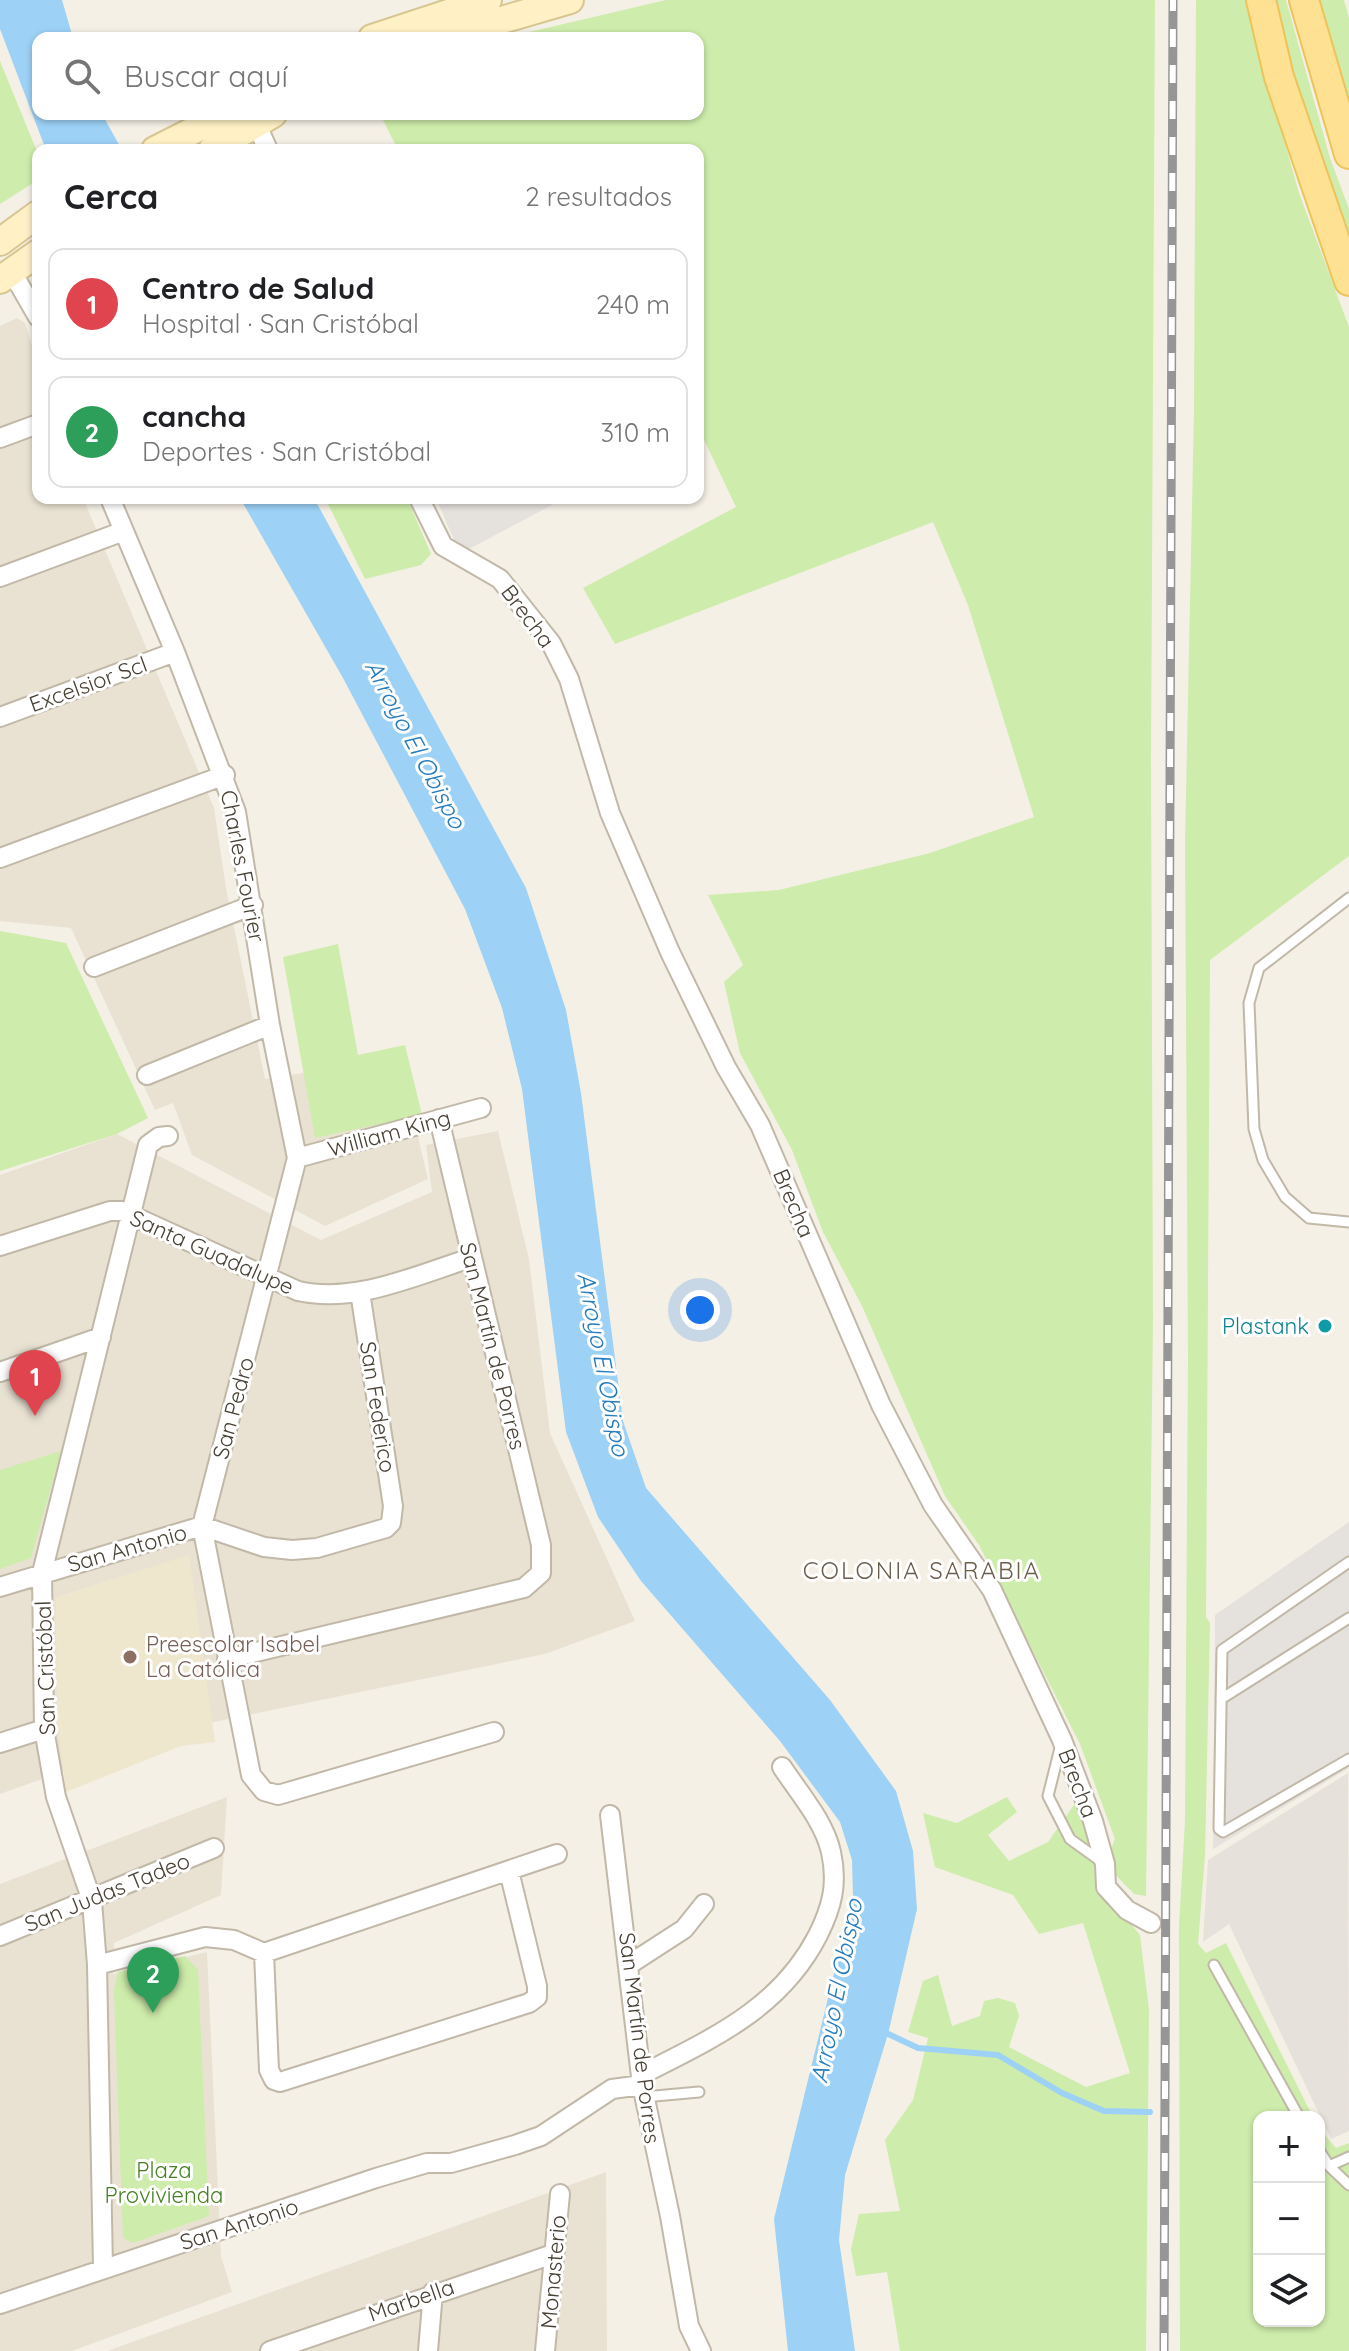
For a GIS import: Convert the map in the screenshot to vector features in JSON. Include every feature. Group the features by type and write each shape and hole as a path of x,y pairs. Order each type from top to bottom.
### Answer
{"main road":[{"path":"1261,0 1279,77 1349,281"},
{"path":"1304,0 1349,154"}],"street":[{"path":"390,32 488,0"},
{"path":"461,32 570,0"},
{"path":"210,141 222,120"},
{"path":"210,141 262,120"},
{"path":"264,120 267,144"},
{"path":"8,236 32,218"},
{"path":"20,266 32,300"},
{"path":"0,438 32,426"},
{"name":"Charles Fourier","path":"113,504 225,775 236,812 270,1025 297,1158"},
{"name":"Brecha","path":"422,504 443,546 500,579 551,643 581,711 610,813 664,939 726,1067 760,1125 881,1405 933,1505 992,1590 1062,1740 1093,1821 1105,1864 1106,1887 1127,1910 1151,1923"},
{"path":"0,577 124,531"},
{"name":"Excelsior Scl","path":"0,717 175,652"},
{"path":"0,858 225,775"},
{"path":"94,967 253,905"},
{"path":"147,1075 270,1025"},
{"name":"William King","path":"297,1158 481,1108"},
{"name":"San Martín de Porres","path":"227,1659 524,1588 541,1573 541,1545 439,1119"},
{"name":"San Cristóbal","path":"103,2267 97,1965 92,1901 56,1797 44,1729 42,1573 148,1145 159,1137 168,1136"},
{"name":"San Pedro","path":"297,1158 202,1526 251,1775 264,1791 278,1795 494,1732"},
{"name":"Santa Guadalupe","path":"0,1246 110,1211 133,1214 267,1277 314,1295 360,1292 471,1258"},
{"name":"San Federico","path":"360,1292 393,1506 391,1523"},
{"path":"0,1372 101,1337"},
{"name":"San Antonio","path":"0,1587 202,1526 264,1547 292,1550 379,1531 391,1523"},
{"path":"0,1743 44,1729"},
{"name":"San Antonio","path":"0,2304 376,2178 427,2163 451,2163 481,2156 541,2136 612,2089 643,2085 742,2020 797,1973 832,1906 835,1877 831,1850 819,1824 782,1767"},
{"name":"San Martín de Porres","path":"610,1815 643,2085 689,2326 701,2351"},
{"name":"San Judas Tadeo","path":"0,1936 92,1901 214,1848"},
{"path":"97,1965 205,1937 234,1940 264,1953 557,1854"},
{"path":"264,1953 269,2070 274,2080 280,2082 529,2003 537,1997 537,1986 509,1871"},
{"path":"630,1964 684,1929 704,1904"},
{"name":"Monasterio","path":"545,2351 560,2194"},
{"name":"Marbella","path":"270,2351 311,2343 433,2292 553,2254"},
{"path":"428,2351 433,2292"}],"lane":[{"path":"1349,898 1259,968 1249,1003 1254,1129 1263,1160 1285,1197 1309,1218 1349,1222"},
{"path":"1349,1562 1222,1650 1221,1832 1349,1759"},
{"path":"1221,1699 1349,1618"},
{"path":"1062,1740 1048,1796 1070,1839 1105,1864"},
{"path":"1214,1965 1296,2111"},
{"path":"643,2085 699,2092"},
{"path":"1329,2166 1349,2157"},
{"path":"1325,2160 1349,2185"}],"shaded area":[{"path":"17,318 25,323 32,346 32,504 86,504 214,808 226,888 265,1079 399,1058 428,1179 325,1226 192,1155 173,1103 155,1110 71,928 0,921 0,326"},
{"path":"439,504 554,504 460,554"},
{"path":"498,1131 529,1259 550,1433 635,1621 545,1654 185,1728 0,1794 0,1175 117,1134 321,1240 432,1192 426,1145"},
{"path":"1349,1522 1349,1768 1213,1849 1215,1615"},
{"name":"Preescolar Isabel La Católica","path":"189,1555 215,1742 181,1746 66,1792 57,1717 56,1597"},
{"path":"1348,1773 1349,2131 1331,2139 1325,2126 1325,2111 1318,2111 1229,1924 1203,1942 1208,1860"},
{"path":"227,1797 221,1895 114,1943 113,1974 207,1952 221,2256 232,2292 72,2351 0,2351 0,1884"},
{"path":"606,2172 607,2351 107,2351"}],"green space":[{"path":"666,0 1155,0 1151,760 1153,1322 1146,1896 1134,1894 1105,1864 1115,1839 1080,1744 979,1545 945,1496 862,1306 823,1232 792,1150 740,1053 724,982 743,965 708,895 779,890 930,853 1034,817 968,605 933,522 615,644 583,588 736,507 704,440 704,144 395,144 383,120 704,120 704,32 530,32"},
{"path":"1196,0 1249,0 1260,55 1299,193 1349,327 1349,856 1210,960 1206,1617 1210,1623 1205,1855 1198,1944 1206,1953 1226,1943 1310,2111 1253,2111 1253,2327 1325,2327 1325,2135 1336,2148 1349,2143 1349,2351 1180,2351 1179,1926 1185,1821 1188,1359 1185,843 1194,411"},
{"path":"1274,0 1286,0 1330,158 1349,209 1349,249 1295,81"},
{"path":"1315,0 1344,0 1349,18 1349,118"},
{"path":"0,61 34,144 32,184 0,204"},
{"path":"328,504 410,504 431,554 421,565 365,579"},
{"path":"0,931 66,943 148,1118 117,1134 0,1171"},
{"path":"338,944 358,1055 405,1045 422,1115 315,1138 283,957"},
{"path":"61,1451 31,1558 0,1569 0,1470"},
{"path":"1007,1797 1017,1812 988,1835 1009,1861 1048,1842 1076,1802 1093,1843 1095,1880 1140,1935 1149,2010 1146,2351 900,2351 887,2272 856,2276 851,2249 859,2214 900,2211 885,2140 913,2100 928,2038 908,2032 923,1981 938,1975 952,2026 980,2016 984,2001 998,1998 1015,2003 1019,2016 1009,2047 1086,2087 1130,2073 1083,1923 1039,1934 1013,1895 935,1867 923,1813 957,1823"},
{"name":"Plaza Provivienda","path":"185,1956 198,1970 209,2216 133,2243 123,2238 114,1989 118,1972"}],"water":[{"path":"0,0 62,0 71,32 32,32 32,113 0,29"},
{"path":"35,120 105,120 119,144 44,144"},
{"name":"Arroyo El Obispo","path":"243,504 317,504 526,888 566,1010 581,1093 623,1421 646,1488 830,1700 896,1791 913,1851 917,1909 888,2034 845,2175 839,2240 855,2351 788,2351 774,2219 853,1896 852,1860 840,1822 780,1741 641,1581 598,1517 566,1432 522,1089 502,1008 465,909 343,678"}],"waterway":[{"path":"882,2031 918,2048 998,2055 1062,2093 1104,2111 1150,2112"}],"railway":[{"path":"1164,2351 1173,0"}],"place":[{"name":"Plastank","path":"1325,1326"},
{"name":"Centro de Salud","path":"35,1416"},
{"name":"Preescolar Isabel La Católica","path":"130,1657"},
{"name":"cancha","path":"153,2013"}],"district":[{"name":"COLONIA SARABIA","path":"922,1570"}]}
